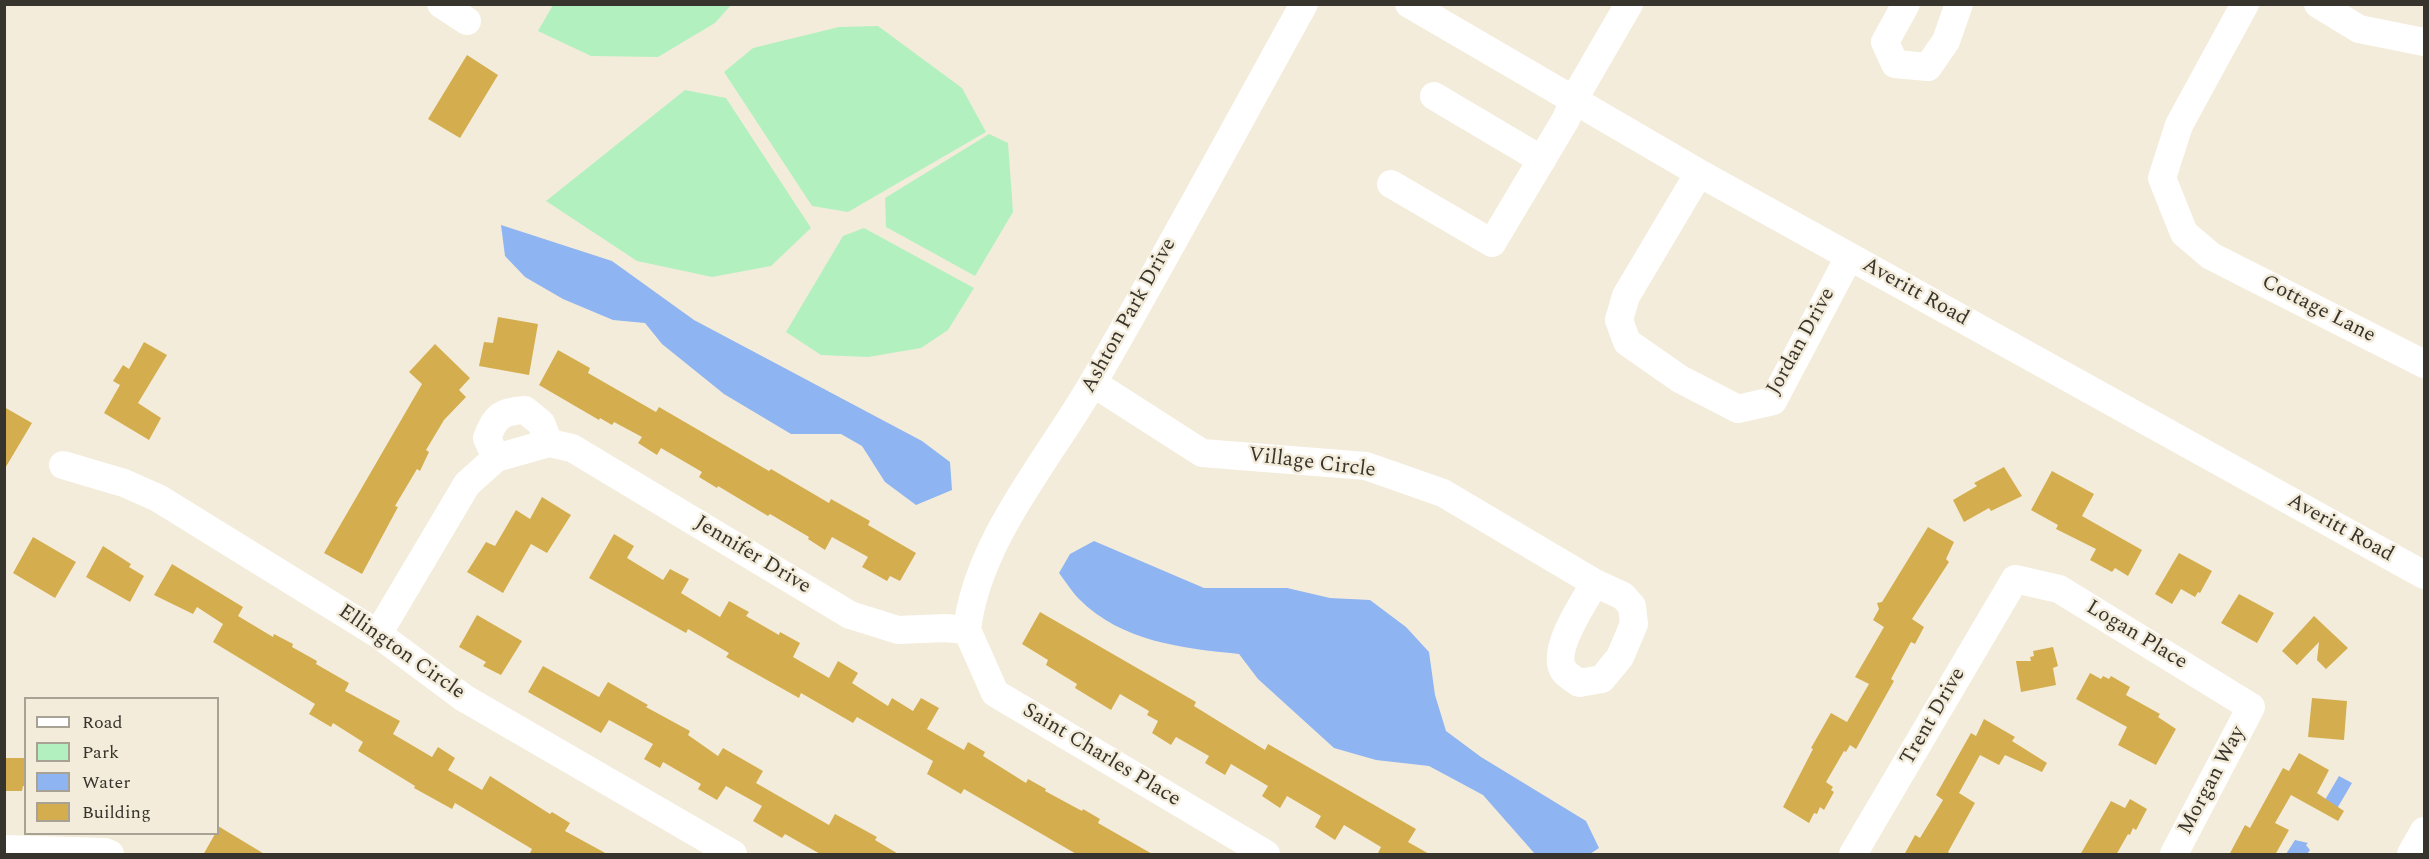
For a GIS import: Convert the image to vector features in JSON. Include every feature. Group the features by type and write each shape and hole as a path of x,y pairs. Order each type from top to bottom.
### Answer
{"street":[{"path":"441,4 467,21"},
{"name":"Ashton Park Drive","path":"967,630 970,608 998,533 1093,383 1304,4"},
{"name":"Averitt Road","path":"1409,4 1699,174 2424,575"},
{"path":"1391,184 1492,243 1566,119 1574,99 1629,4"},
{"path":"1906,4 1885,42 1895,64 1928,67 1946,41 1959,4"},
{"name":"Cottage Lane","path":"2245,4 2179,125 2162,178 2184,232 2211,256 2424,364"},
{"path":"2318,4 2359,29 2424,42"},
{"path":"1434,96 1542,160"},
{"name":"Jordan Drive","path":"1699,174 1626,296 1619,320 1627,342 1680,379 1738,409 1773,401 1849,257"},
{"name":"Village Circle","path":"1093,383 1202,453 1366,466 1443,493 1594,583"},
{"path":"378,634 467,484 496,458 549,442 541,423 525,410 508,411 493,422 487,438 496,458"},
{"name":"Jennifer Drive","path":"549,442 572,448 850,615 898,630 945,628 967,630"},
{"name":"Ellington Circle","path":"63,465 124,483 158,498 378,634 464,698 733,855"},
{"name":"Logan Place","path":"2015,579 2059,589 2251,707"},
{"name":"Trent Drive","path":"1853,855 2015,579"},
{"name":"Saint Charles Place","path":"967,630 995,693 1266,855"},
{"name":"Morgan Way","path":"2174,855 2251,707"},
{"path":"2411,855 2424,831"},
{"path":"4,849 105,852 110,855"}],"green space":[{"path":"553,5 731,5 715,23 658,57 591,56 538,31"},
{"path":"878,26 962,88 986,132 848,212 812,206 724,72 753,48 839,27"},
{"path":"685,90 726,98 811,228 771,266 712,277 637,261 546,201"},
{"path":"989,134 1008,143 1013,212 975,276 886,227 885,198"},
{"path":"864,228 974,288 948,330 921,348 868,357 821,355 786,332 843,236"}],"water":[{"path":"501,225 612,261 694,320 922,441 950,462 952,490 916,505 885,482 862,446 841,434 791,434 724,394 662,344 645,323 613,320 563,299 525,277 505,256"},
{"path":"1094,541 1204,588 1287,588 1330,598 1370,600 1406,627 1429,652 1435,695 1446,731 1481,757 1586,821 1599,848 1590,854 1535,854 1483,795 1429,766 1376,760 1334,748 1258,679 1239,654 1175,645 1133,634 1114,625 1079,599 1059,573 1070,554"},
{"path":"2339,776 2352,783 2335,812 2322,805"},
{"path":"2295,840 2308,843 2306,845 2310,850 2307,854 2286,854"}],"building":[{"path":"467,55 498,75 460,138 428,119"},
{"path":"498,317 538,324 529,375 479,366 484,342 493,343"},
{"path":"144,342 167,355 138,403 161,418 149,440 104,413 120,385 113,381 123,365 129,369"},
{"path":"435,344 470,378 459,390 466,397 444,420 426,450 429,452 420,471 417,469 395,506 398,507 362,574 324,553 422,384 409,372"},
{"path":"558,350 590,368 588,373 656,412 659,407 769,471 771,469 829,503 831,499 870,521 868,525 916,553 900,581 890,576 887,581 862,567 868,557 832,537 825,550 808,539 809,537 770,514 768,516 699,477 702,472 661,448 657,455 638,443 642,437 614,422 612,425 600,418 599,420 539,385"},
{"path":"4,407 32,423 4,470"},
{"path":"2004,467 2022,496 1991,511 1989,508 1964,522 1953,500 1977,486 1974,483"},
{"path":"2052,471 2094,494 2082,516 2142,550 2128,576 2115,568 2112,572 2090,560 2096,549 2056,529 2058,525 2031,510"},
{"path":"542,497 571,515 547,553 531,544 503,593 467,572 486,542 495,546 516,510 530,519"},
{"path":"1928,527 1954,542 1946,559 1949,562 1912,619 1924,627 1915,644 1911,642 1891,679 1894,681 1856,749 1850,745 1846,752 1844,751 1826,782 1833,787 1831,790 1834,792 1824,810 1820,807 1809,823 1783,807 1813,749 1811,748 1831,713 1847,722 1869,684 1855,677 1884,627 1873,620 1879,609 1877,603 1882,602"},
{"path":"614,534 634,546 627,558 663,580 670,569 689,579 681,593 720,617 729,601 749,612 746,616 779,635 780,632 800,643 793,657 829,678 838,661 858,673 852,683 888,706 892,698 913,711 921,698 939,708 927,729 964,750 968,742 985,752 983,756 1026,783 1028,779 1046,789 1045,791 1082,811 1083,809 1100,819 1098,823 1154,855 1078,855 964,789 961,794 927,774 933,761 857,717 853,723 801,693 799,698 726,657 729,653 688,629 686,633 589,578"},
{"path":"33,537 76,562 55,598 13,573"},
{"path":"103,546 131,564 129,567 144,576 130,602 86,577"},
{"path":"2179,553 2212,571 2200,593 2198,592 2195,597 2181,589 2172,604 2155,594"},
{"path":"172,564 243,607 238,616 273,637 274,634 293,644 292,647 317,661 316,664 349,683 345,691 400,721 393,734 432,757 438,747 455,758 448,770 482,790 490,776 550,814 552,812 570,823 565,831 609,855 529,855 532,849 455,803 452,809 414,788 415,786 358,751 363,742 333,723 331,727 309,714 315,704 213,642 223,624 197,607 193,614 154,595"},
{"path":"2239,594 2274,613 2257,643 2221,623"},
{"path":"1040,612 1196,702 1194,706 1265,750 1268,744 1416,829 1408,842 1431,855 1377,855 1381,847 1344,825 1335,840 1315,827 1321,816 1287,796 1280,808 1262,796 1268,786 1231,764 1225,775 1205,763 1209,756 1176,737 1171,745 1152,733 1158,721 1147,715 1149,711 1120,694 1111,710 1075,688 1077,684 1046,665 1048,660 1022,644"},
{"path":"477,615 522,641 501,675 483,666 486,662 459,647"},
{"path":"2314,616 2348,648 2326,669 2317,660 2319,642 2297,665 2282,651"},
{"path":"2053,647 2058,666 2053,668 2056,685 2021,692 2016,661 2031,661 2030,657 2034,656 2033,651"},
{"path":"543,666 599,697 608,682 648,705 646,707 690,731 688,735 718,756 723,748 763,771 756,783 829,825 835,814 877,837 875,840 900,855 822,855 785,834 782,838 753,821 762,806 726,786 717,800 698,789 701,784 663,762 660,768 644,759 653,744 609,720 601,733 528,692"},
{"path":"2090,673 2101,679 2103,676 2109,679 2111,676 2130,687 2126,695 2160,714 2158,717 2176,729 2156,765 2118,745 2127,727 2076,699"},
{"path":"2312,698 2347,701 2344,740 2308,737"},
{"path":"1984,719 2015,737 2012,741 2047,763 2042,772 2005,755 1999,765 1980,755 1959,793 1975,803 1948,852 1952,855 1904,855 1915,835 1920,838 1943,800 1936,795 1971,733 1976,736"},
{"path":"2299,753 2329,770 2317,793 2344,811 2338,821 2291,795 2275,823 2289,830 2275,855 2229,855 2245,825 2250,828 2283,768 2289,771"},
{"path":"4,758 24,758 22,791 4,791"},
{"path":"2130,799 2147,809 2136,830 2133,828 2130,835 2128,834 2116,855 2080,855 2111,801 2125,808"},
{"path":"219,827 266,855 203,855 214,835 219,835"}]}
